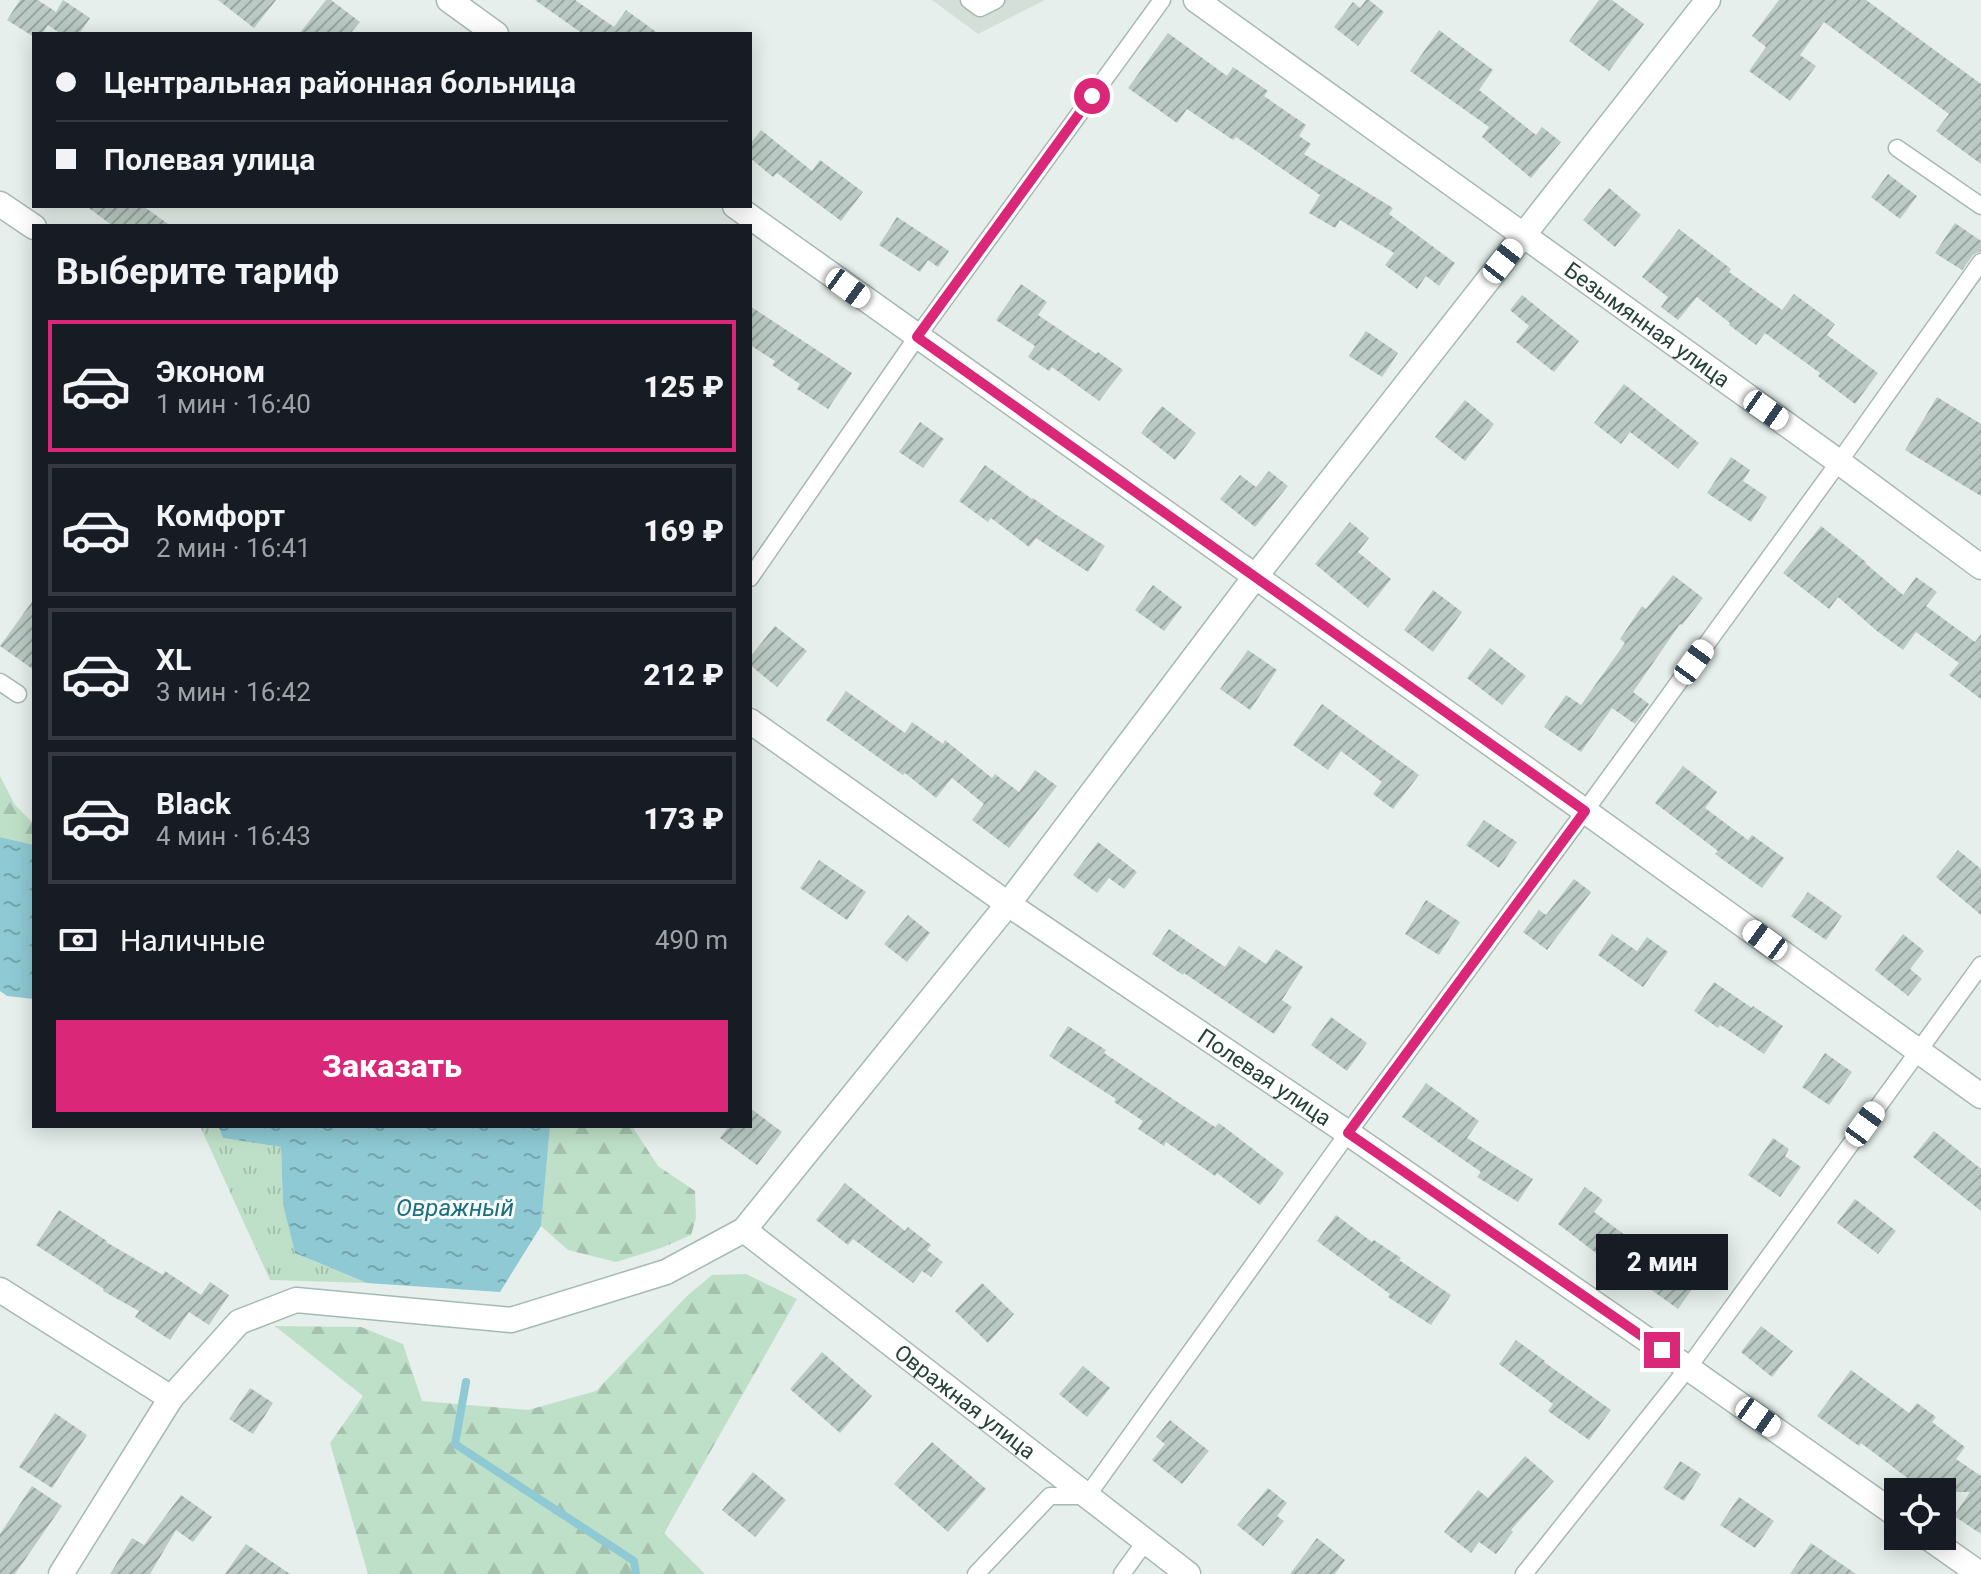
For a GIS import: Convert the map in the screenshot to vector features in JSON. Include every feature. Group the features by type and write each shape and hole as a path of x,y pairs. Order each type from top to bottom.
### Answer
{"street":[{"path":"449,0 493,32"},
{"name":"Безымянная улица","path":"1196,0 1981,567"},
{"path":"61,1574 171,1398 239,1322 296,1300 511,1320 666,1272 744,1230 1008,904 1255,577 1708,0"},
{"path":"0,204 32,226"},
{"path":"738,208 1981,1096"},
{"name":"Полевая улица","path":"752,722 1008,904 1348,1133 1884,1506"},
{"name":"Овражная улица","path":"744,1230 1188,1574"},
{"path":"0,1290 171,1398"},
{"path":"1946,1550 1980,1574"}],"lane":[{"path":"969,0 980,8 996,0"},
{"path":"752,575 917,337 1162,0"},
{"path":"1897,148 1981,206"},
{"path":"976,1574 1050,1496 1087,1496 1981,262"},
{"path":"0,682 18,694"},
{"path":"1524,1574 1688,1368 1981,965"},
{"path":"1122,1574 1145,1542"}],"shaded area":[{"path":"932,0 1045,0 978,34"}],"green space":[{"path":"0,776 15,805 32,822 32,845 0,837"},
{"path":"201,1128 219,1128 223,1138 281,1147 283,1205 295,1253 367,1283 270,1280"},
{"path":"550,1128 633,1128 658,1166 695,1191 696,1218 691,1235 616,1262 568,1250 541,1226"},
{"path":"746,1274 797,1299 664,1533 705,1574 368,1574 330,1443 363,1396 275,1326 361,1327 403,1344 422,1401 528,1410 596,1391 688,1295 712,1275"}],"water":[{"path":"0,837 32,845 32,999 7,996 0,991"},
{"name":"Овражный","path":"219,1128 550,1128 541,1226 500,1292 367,1283 295,1253 283,1205 281,1147 223,1138"}],"building":[{"path":"20,0 38,0 56,12 63,0 90,18 80,32 58,32 48,25 43,32 32,32 32,36 7,20"},
{"path":"218,0 276,0 254,28"},
{"path":"326,0 331,0 360,22 352,32 301,32"},
{"path":"535,0 575,0 614,27 626,10 656,32 580,32"},
{"path":"1366,0 1384,12 1358,46 1334,27 1353,2 1360,8"},
{"path":"1599,0 1612,0 1644,24 1609,71 1569,41"},
{"path":"1779,0 1866,0 1981,84 1981,164 1936,131 1949,114 1824,22 1800,55 1816,66 1790,101 1749,71 1766,47 1752,36"},
{"path":"1439,30 1493,70 1479,90 1536,135 1542,127 1561,142 1531,178 1482,137 1489,127 1410,71"},
{"path":"1168,33 1227,76 1233,67 1268,91 1264,96 1306,125 1299,136 1311,144 1304,154 1393,208 1389,214 1455,263 1439,286 1426,276 1417,289 1385,265 1394,253 1340,220 1335,228 1309,213 1320,195 1236,137 1233,140 1187,109 1177,123 1128,88"},
{"path":"761,130 812,171 820,160 863,192 841,221 777,173 773,177 752,160 752,141"},
{"path":"1888,174 1917,196 1900,219 1871,197"},
{"path":"1609,188 1641,215 1615,247 1583,220"},
{"path":"89,208 146,208 168,224 110,224"},
{"path":"897,217 949,251 938,267 928,260 920,272 879,245"},
{"path":"1955,223 1981,241 1981,251 1973,255 1962,270 1935,253"},
{"path":"1679,229 1731,269 1729,272 1782,310 1794,294 1835,324 1827,335 1878,373 1855,404 1818,376 1820,373 1765,333 1756,345 1697,297 1678,320 1661,307 1668,297 1642,277"},
{"path":"1021,284 1047,302 1038,315 1123,370 1099,401 1052,367 1049,371 1028,357 1035,346 996,320"},
{"path":"1522,295 1579,341 1554,372 1516,342 1529,326 1510,310"},
{"path":"752,307 852,373 828,409 797,389 800,384 772,365 775,361 752,346"},
{"path":"1366,331 1398,353 1382,377 1349,356"},
{"path":"1624,384 1699,443 1678,469 1630,432 1621,444 1594,423"},
{"path":"1937,397 1981,424 1981,496 1905,450"},
{"path":"1465,400 1494,424 1465,461 1435,437"},
{"path":"1162,406 1196,433 1175,460 1141,433"},
{"path":"920,422 944,439 923,468 899,452"},
{"path":"1731,457 1750,470 1743,481 1767,497 1751,522 1707,493"},
{"path":"985,465 1105,546 1088,572 1036,538 1029,547 991,518 988,522 959,501"},
{"path":"1269,471 1288,486 1255,527 1220,499 1240,475 1256,487"},
{"path":"1350,522 1369,538 1358,552 1391,579 1368,608 1315,564"},
{"path":"1821,526 1903,595 1916,577 1937,592 1926,606 1975,642 1981,634 1981,699 1949,675 1959,663 1916,632 1903,650 1838,597 1829,609 1783,573"},
{"path":"1673,575 1703,598 1680,624 1633,692 1649,704 1635,724 1612,708 1581,752 1544,727 1566,695 1581,705 1625,643 1620,639 1642,606 1646,609"},
{"path":"1153,585 1182,607 1164,631 1135,610"},
{"path":"1433,590 1462,612 1433,652 1404,630"},
{"path":"32,602 32,669 0,646"},
{"path":"775,626 807,651 777,687 752,667 752,655"},
{"path":"1490,648 1526,676 1502,705 1467,678"},
{"path":"1248,650 1277,670 1250,710 1220,689"},
{"path":"846,691 905,733 912,722 943,744 945,740 992,778 995,774 1019,792 1035,770 1057,786 1009,848 972,820 984,804 952,778 936,798 905,773 903,775 826,720"},
{"path":"1322,704 1419,775 1393,809 1373,794 1382,782 1341,751 1328,770 1293,745"},
{"path":"1683,766 1717,792 1705,808 1748,840 1752,835 1784,858 1762,888 1715,854 1718,851 1655,803"},
{"path":"1484,820 1517,842 1499,868 1466,845"},
{"path":"1098,842 1137,872 1124,889 1109,878 1097,893 1073,875"},
{"path":"1958,850 1981,869 1981,915 1936,877"},
{"path":"819,860 866,892 847,920 800,888"},
{"path":"1574,879 1591,892 1547,950 1523,932 1539,910 1546,915"},
{"path":"1808,892 1842,916 1826,940 1791,916"},
{"path":"1426,900 1460,922 1439,955 1405,934"},
{"path":"908,915 930,933 907,962 884,944"},
{"path":"1169,929 1225,967 1239,946 1266,964 1276,949 1303,967 1282,1000 1292,1007 1274,1034 1152,954"},
{"path":"1612,934 1637,951 1647,937 1668,952 1643,987 1598,955"},
{"path":"1903,934 1924,951 1910,969 1922,979 1908,996 1875,970"},
{"path":"1714,982 1783,1026 1764,1054 1694,1011"},
{"path":"1331,1017 1367,1043 1347,1071 1311,1045"},
{"path":"1068,1026 1215,1127 1219,1123 1284,1173 1260,1205 1217,1173 1215,1176 1166,1142 1164,1146 1138,1129 1143,1121 1114,1102 1116,1099 1049,1056"},
{"path":"1825,1053 1852,1072 1829,1105 1802,1087"},
{"path":"1426,1083 1479,1121 1467,1138 1533,1179 1518,1202 1477,1177 1481,1172 1402,1117"},
{"path":"752,1110 782,1132 757,1165 720,1138 728,1128 752,1128"},
{"path":"1934,1131 1981,1169 1981,1211 1913,1157"},
{"path":"1773,1138 1789,1149 1785,1156 1801,1167 1780,1197 1748,1175"},
{"path":"845,1183 905,1231 908,1227 931,1245 927,1250 943,1262 931,1277 922,1271 913,1283 853,1239 848,1245 816,1220"},
{"path":"1585,1187 1603,1200 1594,1212 1633,1241 1638,1234 1700,1278 1678,1309 1558,1224"},
{"path":"1855,1199 1896,1231 1878,1254 1837,1223"},
{"path":"59,1210 106,1242 163,1275 165,1271 201,1295 210,1282 229,1295 209,1325 189,1312 170,1340 135,1317 139,1311 103,1291 36,1245"},
{"path":"1336,1215 1451,1295 1431,1325 1388,1297 1390,1294 1317,1241"},
{"path":"982,1283 1014,1314 988,1343 955,1311"},
{"path":"1761,1326 1793,1351 1772,1377 1741,1352"},
{"path":"1516,1340 1611,1410 1589,1440 1548,1411 1553,1404 1499,1364"},
{"path":"822,1352 872,1396 840,1433 790,1389"},
{"path":"1083,1366 1110,1388 1087,1417 1059,1394"},
{"path":"1851,1370 1909,1413 1917,1403 1936,1417 1932,1422 1965,1447 1956,1459 1981,1476 1981,1534 1956,1517 1970,1492 1956,1492 1956,1478 1907,1478 1861,1443 1859,1446 1817,1416"},
{"path":"250,1388 273,1403 253,1434 229,1419"},
{"path":"55,1413 87,1435 52,1488 19,1467"},
{"path":"1170,1420 1209,1451 1182,1484 1152,1460 1165,1444 1156,1437"},
{"path":"932,1442 986,1489 948,1532 894,1484"},
{"path":"1525,1456 1554,1481 1511,1530 1513,1532 1496,1554 1479,1542 1471,1553 1444,1532 1478,1490 1488,1498"},
{"path":"1680,1461 1701,1474 1684,1501 1663,1488"},
{"path":"753,1472 786,1500 755,1537 722,1510"},
{"path":"32,1486 62,1506 15,1574 0,1574 0,1534"},
{"path":"1268,1488 1287,1503 1277,1516 1284,1521 1263,1546 1237,1525"},
{"path":"181,1495 212,1517 193,1542 176,1530 150,1574 110,1574 132,1538 144,1545"},
{"path":"1739,1497 1774,1521 1755,1548 1720,1525"},
{"path":"1317,1538 1345,1560 1335,1574 1290,1574"},
{"path":"1811,1543 1856,1574 1790,1574"},
{"path":"246,1544 290,1574 225,1574"}],"waterway":[{"path":"466,1382 455,1444 634,1561 636,1574"}],"route":[{"path":"1092,96 917,337 1585,811 1348,1133 1662,1350"}]}
